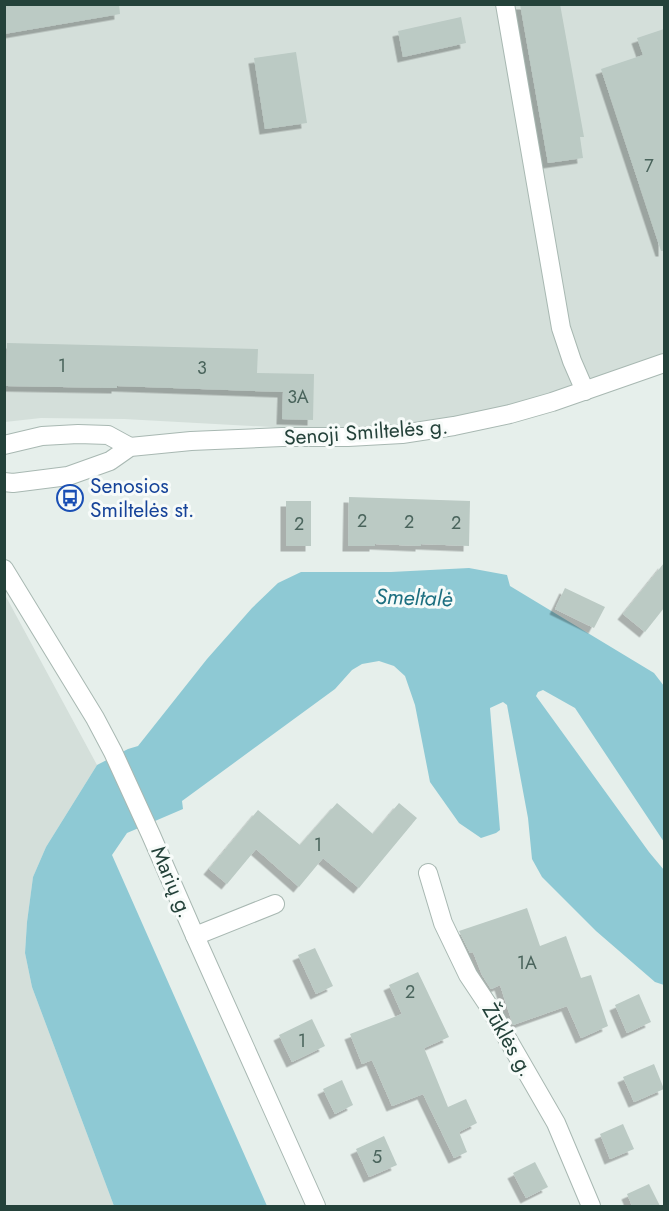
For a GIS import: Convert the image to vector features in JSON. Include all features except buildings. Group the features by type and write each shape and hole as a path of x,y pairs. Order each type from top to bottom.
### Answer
{"street":[{"path":"505,4 561,328 585,391"},
{"name":"Senoji Smiltelės g.","path":"4,482 13,483 68,476 110,461 130,447 191,441 402,434 454,426 510,414 664,363"},
{"name":"Senoji Smiltelės g.","path":"4,445 42,436 78,434 108,435 130,447"},
{"name":"Marių g.","path":"4,569 113,752 316,1206"},
{"name":"Žūklės g.","path":"428,873 442,923 462,964 513,1047 555,1123 591,1206"},
{"path":"195,936 275,904"}],"shaded area":[{"path":"5,5 664,5 664,354 540,398 454,417 364,428 290,428 124,419 41,418 5,422"},
{"path":"4,593 97,765 46,847 33,877 25,953 32,987 114,1206 5,1206"}],"water":[{"name":"Smeltalė","path":"469,568 507,575 510,586 654,673 664,686 664,842 575,708 543,690 536,696 664,870 664,985 655,982 596,931 542,877 532,859 528,818 507,705 503,702 490,708 500,830 481,838 459,823 430,782 415,705 405,676 394,666 379,661 362,664 352,670 335,689 182,801 183,809 127,833 112,855 267,1206 114,1206 32,987 25,953 33,877 46,847 97,765 138,746 207,659 252,608 278,583 301,572 391,572"}],"place":[{"name":"Senosios Smiltelės st.","path":"70,498"}]}
